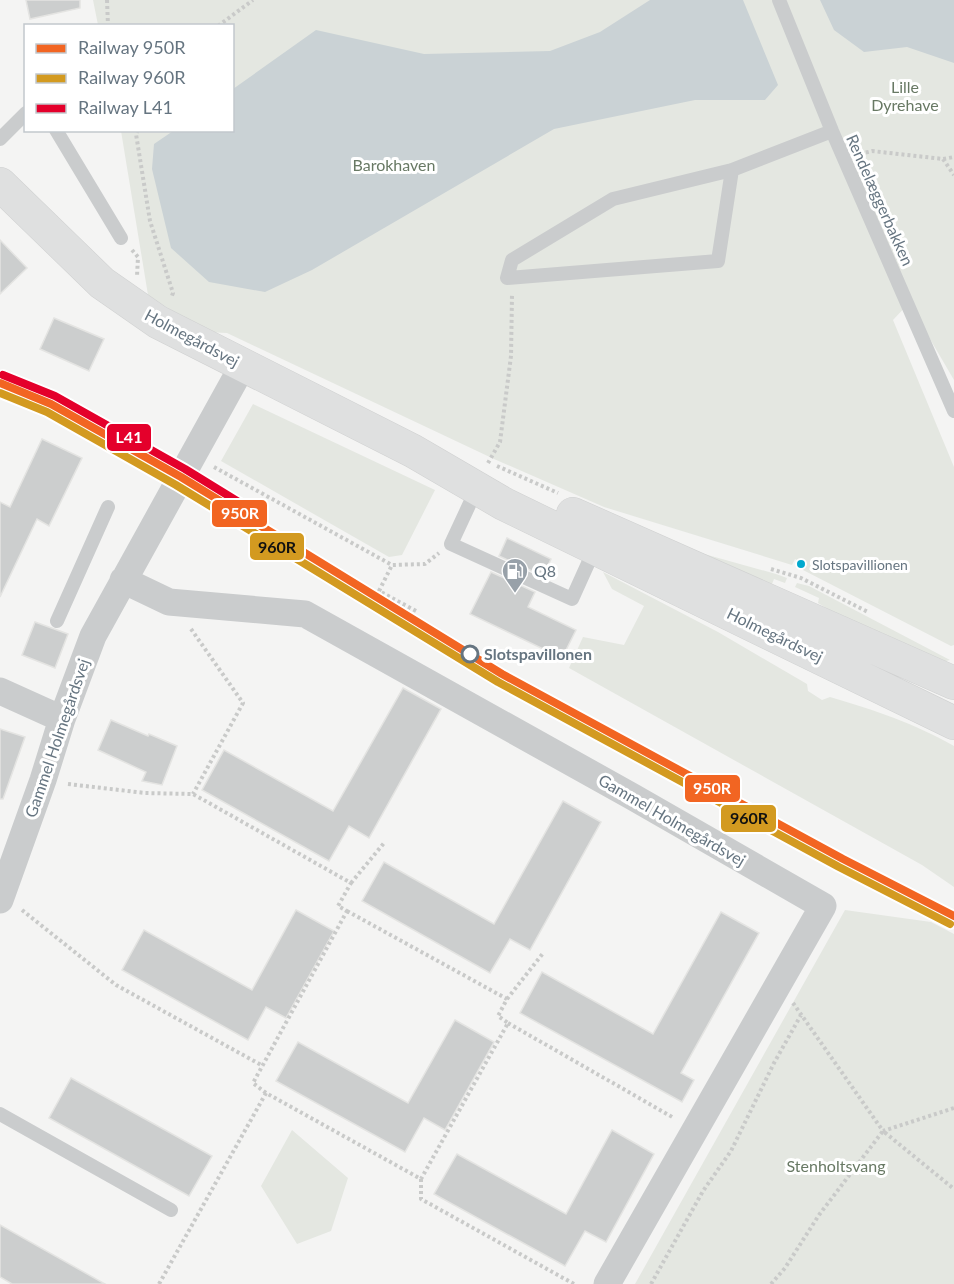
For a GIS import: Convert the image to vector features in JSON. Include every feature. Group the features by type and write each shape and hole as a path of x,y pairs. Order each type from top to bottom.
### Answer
{"street":[{"name":"Holmegårdsvej","path":"0,184 102,283 123,300 158,322 412,451 482,475 504,504 600,538 954,683"},
{"name":"Gammel Holmegårdsvej","path":"1,896 93,636 243,365"},
{"name":"Holmegårdsvej","path":"600,538 952,717"},
{"name":"Gammel Holmegårdsvej","path":"123,580 169,602 305,614 823,906 607,1284"},
{"path":"0,691 62,719"}],"lane":[{"name":"Rendelæggerbakken","path":"779,0 832,131 954,411"},
{"path":"0,139 24,115"},
{"path":"732,170 718,261 507,278 512,260 613,199 732,170 832,131"},
{"path":"57,132 121,238"},
{"path":"482,475 451,544 572,599 600,538"},
{"path":"57,621 108,507"},
{"path":"0,1113 171,1210"}],"path":[{"path":"107,0 108,24"},
{"path":"221,24 253,0"},
{"path":"136,132 150,221 173,293"},
{"path":"845,159 872,151 943,159 954,158"},
{"path":"943,159 954,175"},
{"path":"482,475 500,442 510,367 512,278"},
{"path":"193,455 392,565 425,564 451,544"},
{"path":"392,565 379,591 416,611"},
{"path":"187,625 243,703 193,794"},
{"path":"43,780 145,793 193,794 351,883"},
{"path":"384,843 351,883 338,906 507,999"},
{"path":"1,896 18,906 116,985 262,1066"},
{"path":"347,912 253,1083 266,1093 421,1179"},
{"path":"544,952 507,999 498,1016 694,1130"},
{"path":"779,982 884,1131 954,1189"},
{"path":"651,1284 703,1191 731,1151 774,1063 801,1015"},
{"path":"508,1023 421,1179 421,1199 573,1284"},
{"path":"159,1284 266,1093"},
{"path":"771,1284 785,1268 819,1215 884,1131 954,1108"}],"green space":[{"path":"93,0 954,0 954,380 909,303 893,320 954,467 954,645 951,646 803,570 805,565 795,559 792,565 604,507 494,459 227,333 204,332 148,295 121,132 234,132 234,24 98,24"},
{"path":"253,404 435,490 402,555 389,557 221,461"},
{"path":"697,552 787,578 785,583 774,579 772,584 727,569"},
{"path":"603,572 718,632 807,684 808,691 822,700 830,697 878,712 924,730 954,746 954,887 922,865 569,668 583,637 624,645 644,606 612,589"},
{"path":"797,583 809,586 950,660 942,662 874,638 818,603 819,598 795,587"},
{"name":"Stenholtsvang","path":"845,910 931,922 954,934 954,1284 635,1284"},
{"path":"292,1130 348,1178 331,1231 297,1244 261,1186"}],"shaded area":[{"path":"650,0 743,0 778,85 765,100 695,100 554,129 312,270 265,292 209,282 171,248 152,169 154,144 172,132 234,132 234,88 316,30 424,54 550,51 600,32"},
{"path":"820,0 954,0 954,63 907,47 864,52 834,30"}],"building":[{"path":"26,0 80,0 80,8 30,19"},
{"path":"0,240 27,268 0,294"},
{"path":"54,318 104,339 89,371 40,349"},
{"path":"42,439 82,458 49,526 37,519 0,597 0,502 10,507"},
{"path":"507,538 551,559 543,576 499,556"},
{"path":"491,572 535,592 528,607 576,630 562,658 470,614"},
{"path":"35,622 68,634 55,668 22,655"},
{"path":"403,688 441,709 369,838 349,826 329,861 202,790 224,750 333,811"},
{"path":"111,720 177,746 162,785 142,781 146,772 98,750"},
{"path":"0,729 25,737 3,799 0,799"},
{"path":"563,801 601,822 530,950 510,939 490,973 362,901 384,862 494,924"},
{"path":"296,910 334,931 286,1018 266,1007 248,1040 122,970 144,930 252,990"},
{"path":"721,912 759,933 681,1073 694,1080 682,1102 520,1013 542,972 653,1034"},
{"path":"455,1020 494,1042 445,1130 424,1118 405,1152 276,1081 298,1042 408,1103"},
{"path":"71,1078 212,1156 189,1196 49,1118"},
{"path":"612,1130 654,1154 606,1242 585,1231 565,1266 434,1194 457,1154 566,1214"},
{"path":"0,1225 105,1284 12,1284 0,1277"}],"rail line":[{"name":"L41","path":"3,375 55,396 185,469 250,509"},
{"name":"950R","path":"0,383 51,404 181,477 502,674 843,859 954,916"},
{"name":"960R","path":"0,393 47,412 176,485 498,682 839,867 950,924"}],"place":[{"name":"Slotspavillionen","path":"801,564"},
{"name":"Q8","path":"515,594"},
{"name":"Slotspavillonen","path":"470,654"}],"park label":[{"name":"Lille Dyrehave","path":"905,96"},
{"name":"Barokhaven","path":"394,165"}]}
